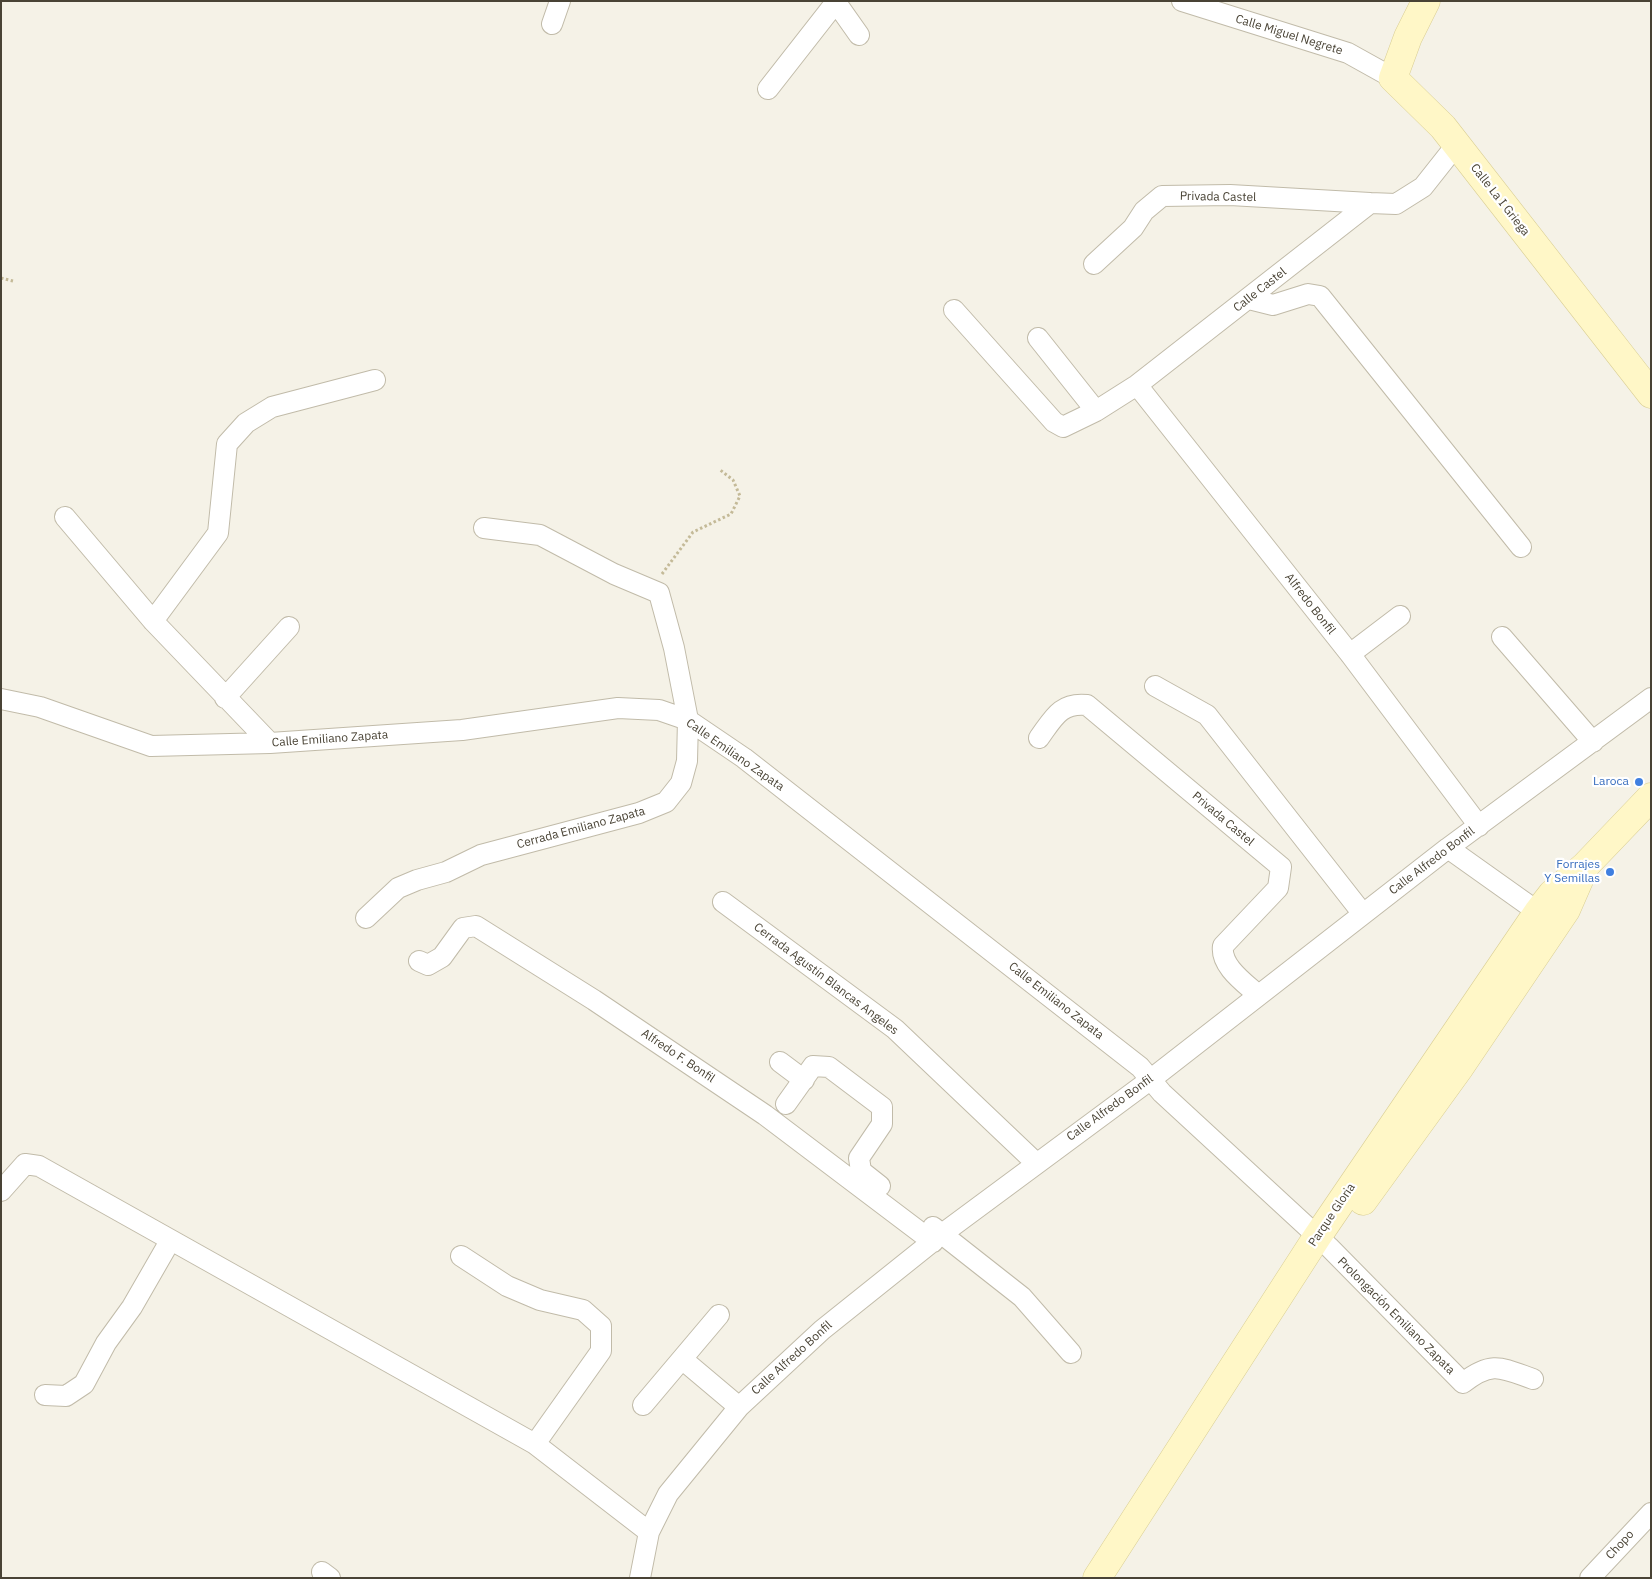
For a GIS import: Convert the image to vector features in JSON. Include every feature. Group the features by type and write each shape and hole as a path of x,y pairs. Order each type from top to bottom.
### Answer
{"main road":[{"path":"1393,78 1408,37 1426,1"},
{"name":"Calle La I Griega","path":"1393,78 1443,127 1457,144 1651,394"},
{"name":"Parque Gloria","path":"1451,1061 1538,912 1552,894 1585,866 1651,797"},
{"name":"Parque Gloria","path":"1098,1578 1323,1242 1451,1061 1566,910 1585,866"},
{"name":"Parque Gloria","path":"1120,1578 1323,1242"}],"street":[{"path":"552,24 560,1"},
{"name":"Calle Miguel Negrete","path":"1182,1 1348,53 1393,78"},
{"path":"768,89 835,2 859,35"},
{"path":"1370,203 1396,204 1424,187 1457,144"},
{"name":"Privada Castel","path":"1094,264 1133,228 1144,211 1162,196 1230,195 1370,203"},
{"name":"Calle Castel","path":"954,310 1054,422 1063,428 1096,411 1137,385 1249,300 1370,203"},
{"path":"1249,300 1273,306 1308,294 1320,296 1521,547"},
{"path":"1038,338 1096,411"},
{"path":"153,620 218,533 227,444 246,423 272,407 375,380"},
{"name":"Alfredo Bonfil","path":"1137,385 1350,654 1479,826"},
{"path":"65,517 153,620 225,698 270,743"},
{"path":"484,528 540,535 614,574 659,593"},
{"name":"Cerrada Emiliano Zapata","path":"366,918 398,888 416,880 446,872 481,855 639,814 666,802 681,783 687,761 688,720 674,648 659,593"},
{"path":"1350,654 1400,616"},
{"path":"225,698 289,628"},
{"path":"1502,637 1592,742"},
{"path":"1155,686 1207,715 1363,914"},
{"name":"Calle Alfredo Bonfil","path":"640,1578 649,1532 668,1494 739,1407 822,1330 938,1238 1036,1163 1150,1080 1448,848 1651,698"},
{"name":"Calle Emiliano Zapata","path":"1,699 40,707 151,746 270,743 462,730 618,708 659,710 688,720 744,758 1125,1054 1140,1067 1150,1080 1323,1242"},
{"name":"Privada Castel","path":"1039,738 1061,710 1075,704 1087,705 1281,867 1278,888 1223,946 1222,952 1231,969 1258,995"},
{"path":"1448,848 1538,912"},
{"name":"Cerrada Agustín Blancas Angeles","path":"723,902 895,1029 1036,1163"},
{"name":"Alfredo F. Bonfil","path":"419,961 428,965 442,957 462,928 476,926 594,1000 765,1115 938,1238"},
{"path":"780,1062 804,1080"},
{"path":"786,1104 813,1066 829,1067 882,1107 882,1124 860,1158 861,1171 938,1238 1022,1297 1071,1353"},
{"path":"1,1191 25,1164 39,1166 535,1444 649,1532"},
{"path":"44,1395 66,1396 84,1384 106,1343 132,1307 170,1240"},
{"name":"Prolongación Emiliano Zapata","path":"1323,1242 1463,1383 1476,1373 1499,1366 1533,1379"},
{"path":"461,1256 507,1286 540,1300 583,1310 601,1326 601,1351 535,1444"},
{"path":"643,1405 719,1315"},
{"path":"682,1359 739,1407"},
{"name":"Chopo","path":"1590,1578 1651,1513"}],"path":[{"path":"1,278 14,281"},
{"path":"659,593 658,584 662,574 693,532 731,514 740,496 733,480 719,469"}],"place":[{"name":"Laroca","path":"1639,782"},
{"name":"Forrajes Y Semillas","path":"1610,872"}]}
